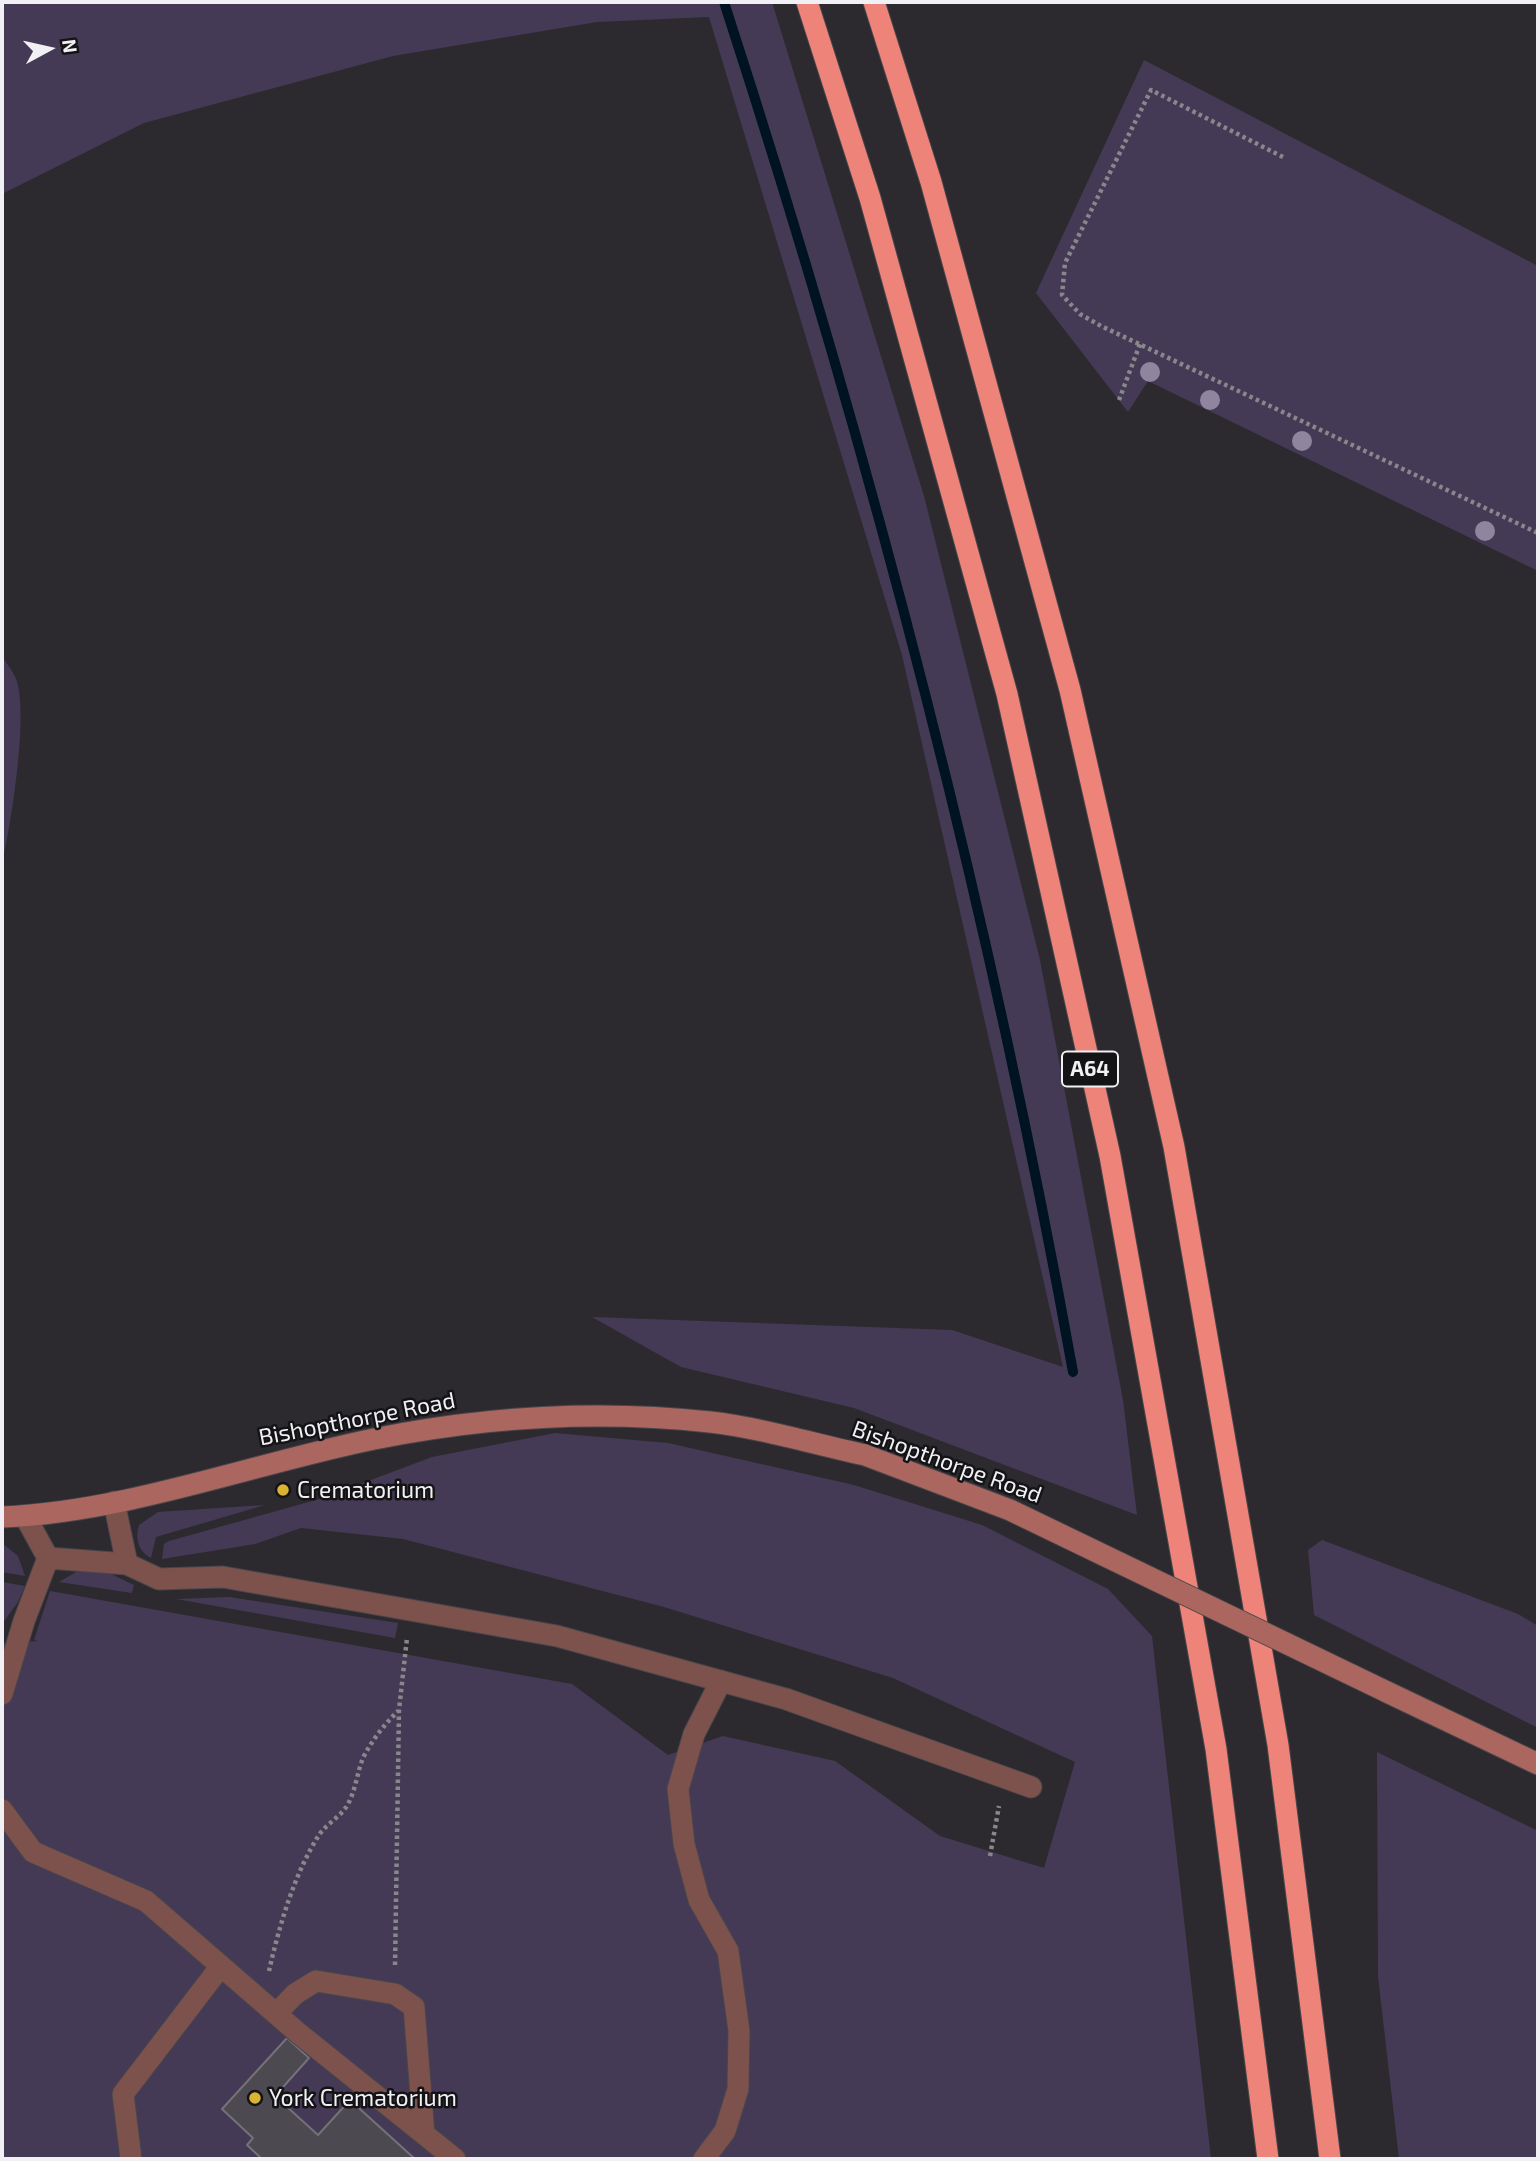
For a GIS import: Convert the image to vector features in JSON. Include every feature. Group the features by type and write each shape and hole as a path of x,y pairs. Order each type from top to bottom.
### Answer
{"highway":[{"name":"A64","path":"807,2 870,198 1006,694 1110,1156 1216,1749 1268,2159"},
{"name":"A64","path":"874,2 931,182 1070,690 1174,1147 1278,1745 1330,2159"}],"street":[{"name":"Bishopthorpe Road","path":"2,1517 114,1502 375,1439 488,1421 600,1416 711,1422 865,1455 1010,1510 1538,1764"}],"lane":[{"path":"114,1502 127,1563"},
{"path":"2,1694 24,1621 48,1558 25,1516"},
{"path":"48,1558 127,1563 159,1579 223,1577 557,1636 786,1699 1031,1787"},
{"path":"704,2159 724,2132 738,2089 739,2031 728,1951 699,1900 684,1844 678,1789 694,1734 721,1681"},
{"path":"2,1810 33,1852 146,1901 455,2159"},
{"path":"147,2159 129,2150 123,2094 221,1966"},
{"path":"270,2007 316,1981 395,1994 414,2007 424,2134"}],"path":[{"path":"1283,157 1151,90 1065,263 1062,295 1080,313 1140,344 1538,533"},
{"path":"1119,400 1140,344"},
{"path":"395,1994 399,1710 411,1609"},
{"path":"270,2007 275,1943 301,1873 320,1834 344,1811 363,1759 380,1730 399,1710"},
{"path":"990,1856 1004,1777"}],"shaded area":[{"path":"2,2 772,2 924,496 1040,960 1123,1400 1137,1515 854,1408 681,1367 592,1317 952,1330 1063,1367 902,655 709,17 597,22 393,56 144,123 2,194"},
{"path":"1144,60 1538,266 1538,571 1148,381 1128,412 1036,293"},
{"path":"2,656 16,679 21,716 14,797 2,863"},
{"path":"555,1433 668,1443 854,1485 982,1525 1108,1589 1152,1636 1211,2159 2,2159 2,1643 38,1641 34,1640 50,1591 572,1684 668,1755 723,1736 835,1761 940,1836 1044,1868 1075,1762 893,1678 664,1607 403,1539 301,1528 255,1544 162,1559 164,1544 169,1541 323,1498 432,1457"},
{"path":"265,1505 156,1537 151,1558 143,1552 139,1544 139,1525 158,1512"},
{"path":"1322,1540 1518,1614 1538,1626 1538,1728 1314,1615 1308,1550"},
{"path":"2,1543 18,1556 25,1576 2,1572"},
{"path":"76,1572 109,1573 134,1585 132,1593 59,1582"},
{"path":"2,1582 25,1586 18,1602 2,1624"},
{"path":"229,1597 398,1623 395,1638 176,1599"},
{"path":"1377,1752 1538,1831 1538,2159 1399,2159 1378,1976"}],"building":[{"name":"York Crematorium","path":"287,2038 309,2058 275,2096 318,2135 350,2100 415,2159 262,2159 247,2145 253,2138 222,2109"}],"waterway":[{"path":"724,2 828,339 922,681 1004,1026 1073,1372"}],"place":[{"name":"Crematorium","path":"283,1490"},
{"name":"York Crematorium","path":"255,2098"}]}
